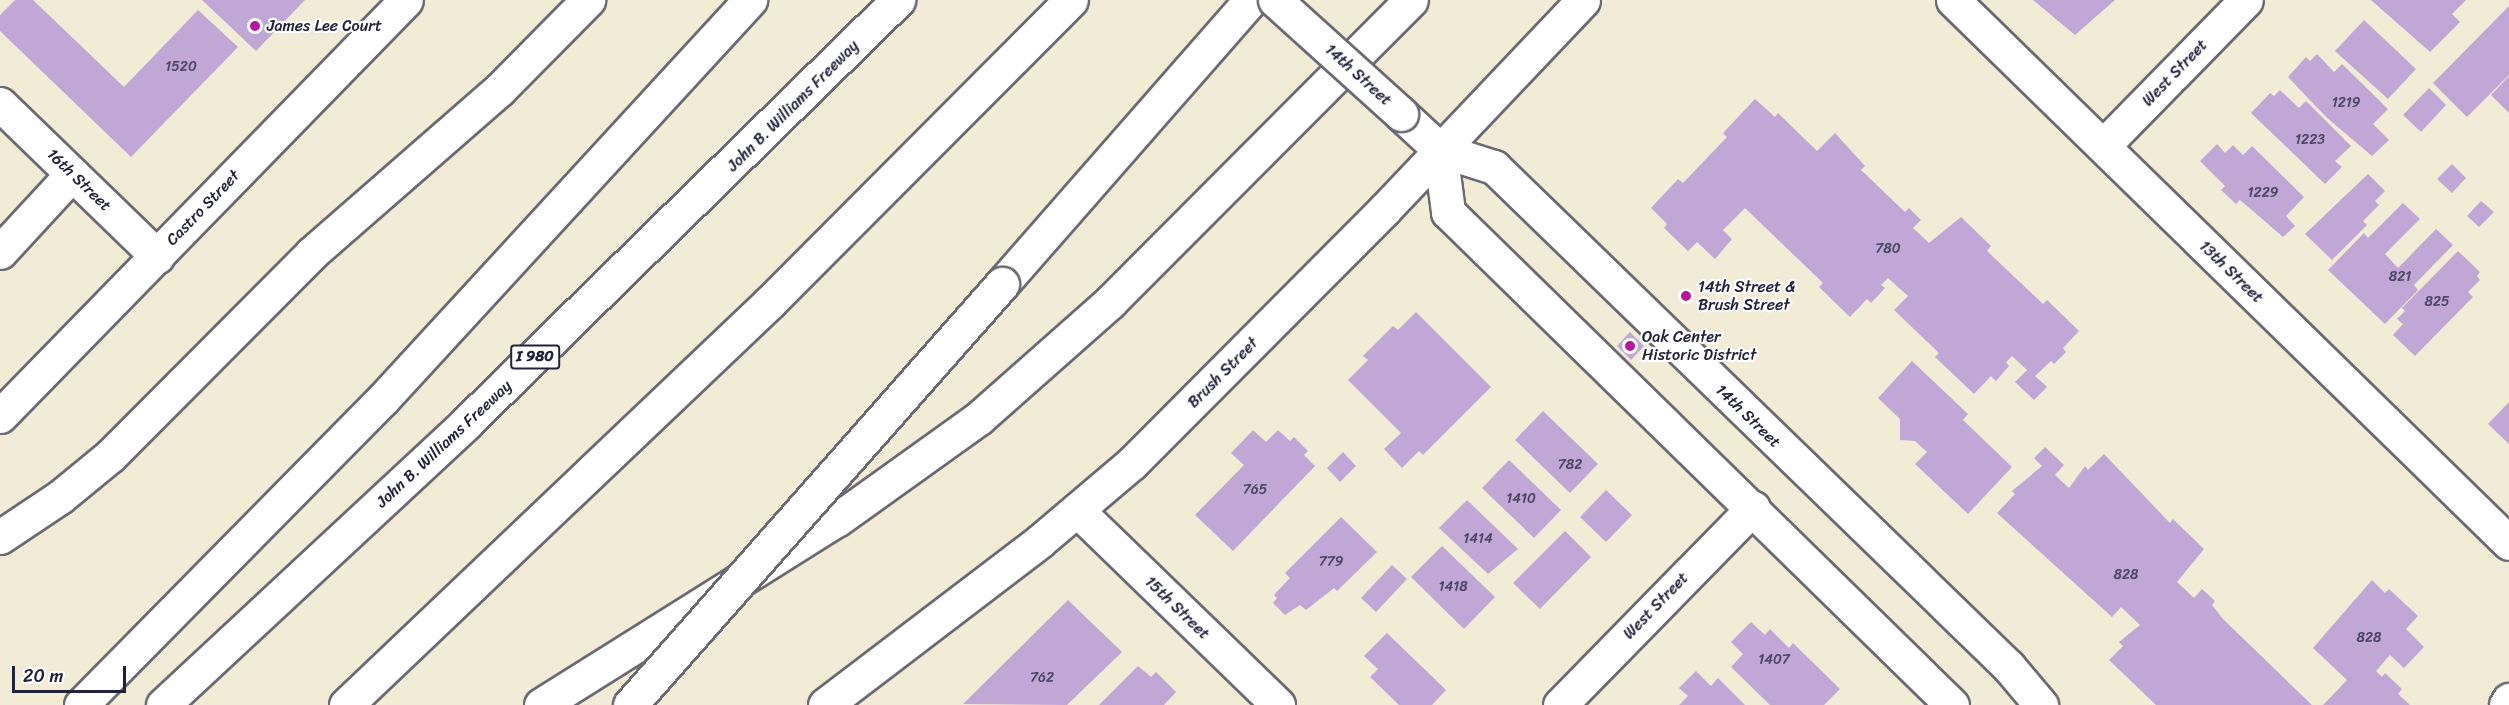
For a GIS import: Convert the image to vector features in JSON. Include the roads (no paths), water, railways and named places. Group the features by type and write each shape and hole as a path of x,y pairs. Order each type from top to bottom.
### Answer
{"main road":[{"name":"Castro Street","path":"0,416 406,0"},
{"path":"0,537 60,497 110,456 312,253 499,90 588,0"},
{"path":"81,705 382,400 750,0"},
{"name":"John B. Williams Freeway","path":"163,705 482,408 898,0"},
{"path":"346,705 770,302 1071,0"},
{"path":"630,705 1251,0"},
{"name":"14th Street","path":"1275,0 1440,150 1494,167 2009,668 2042,705"},
{"path":"541,705 838,519 979,418 1110,302 1411,0"},
{"name":"Brush Street","path":"825,705 1077,510 1160,436 1440,150 1583,0"},
{"name":"13th Street","path":"1953,0 2509,543"},
{"name":"West Street","path":"2103,146 2246,0"},
{"name":"16th Street","path":"0,104 157,256"},
{"path":"1440,150 1448,212 1952,705"},
{"path":"0,252 72,174"},
{"name":"West Street","path":"1560,705 1753,508"},
{"name":"15th Street","path":"1077,510 1278,705"},
{"path":"2506,705 2509,700"}],"place":[{"name":"James Lee Court","path":"255,26"},
{"name":"14th Street & Brush Street","path":"1686,296"},
{"name":"Oak Center Historic District","path":"1630,346"}]}
